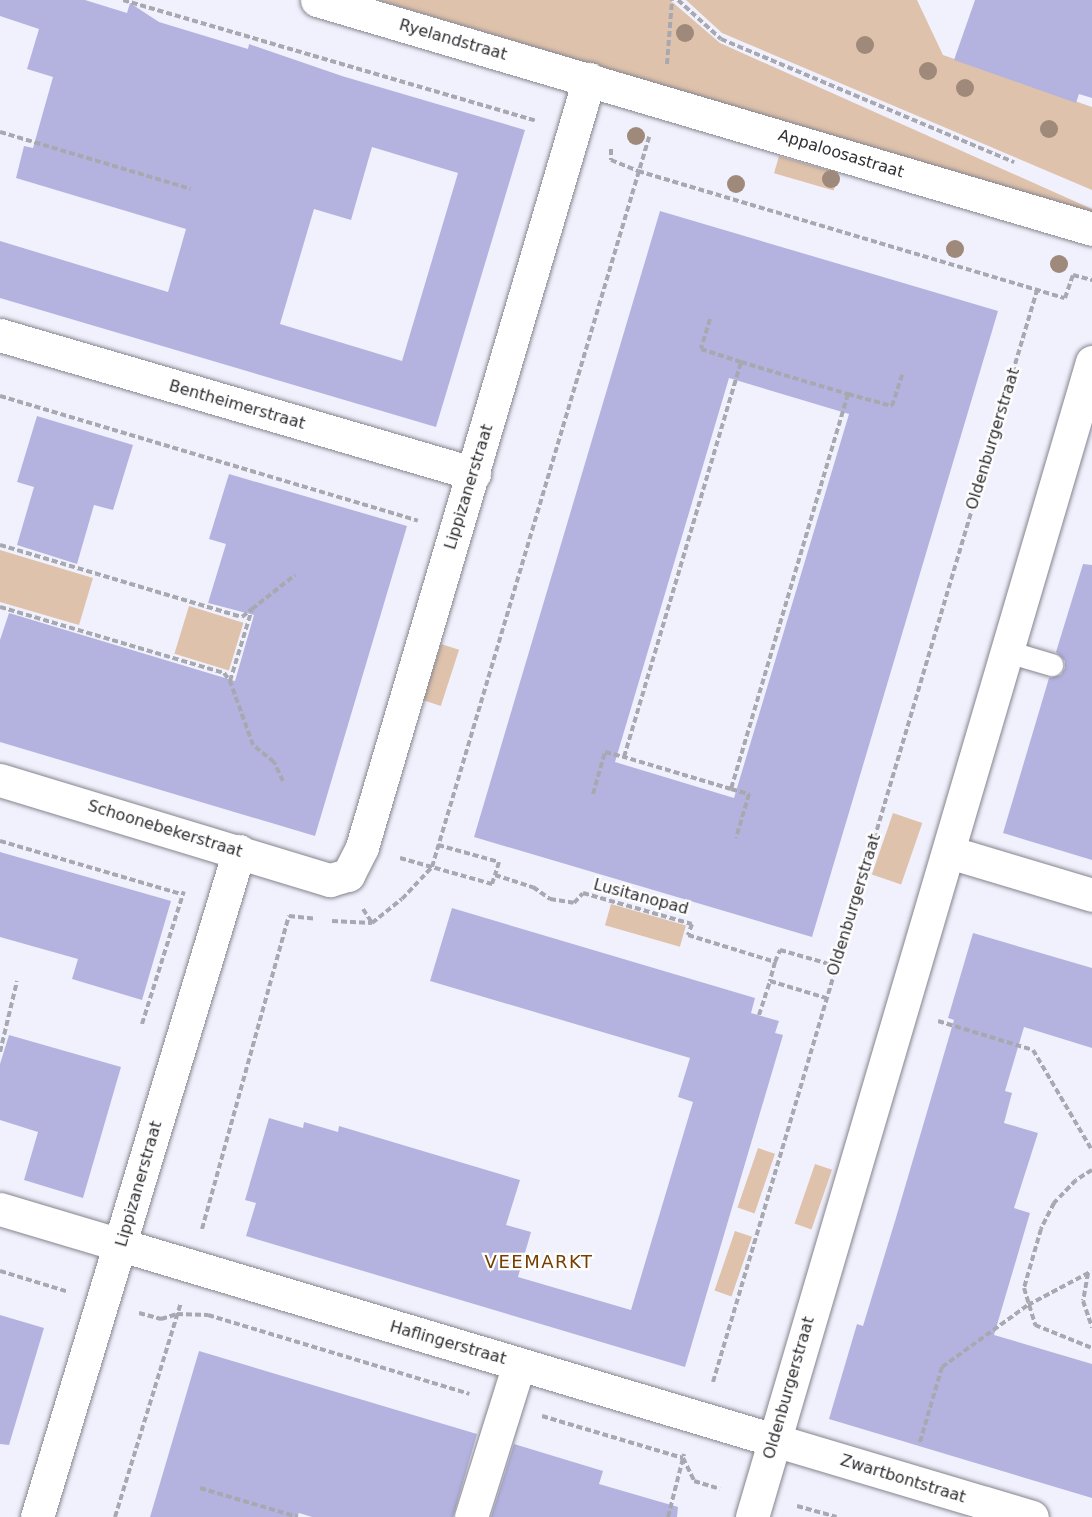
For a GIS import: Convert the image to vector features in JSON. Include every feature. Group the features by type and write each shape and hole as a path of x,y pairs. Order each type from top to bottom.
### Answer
{"street":[{"name":"Ryelandstraat","path":"317,0 585,94"},
{"name":"Appaloosastraat","path":"585,94 1092,229"},
{"name":"Lippizanerstraat","path":"330,880 348,875 362,847 585,94"},
{"name":"Bentheimerstraat","path":"0,335 474,474"},
{"name":"Oldenburgerstraat","path":"754,1509 1092,362"},
{"name":"Schoonebekerstraat","path":"0,780 330,880"},
{"name":"Lippizanerstraat","path":"37,1517 104,1302 238,851"},
{"path":"949,852 1092,895"},
{"name":"Haflingerstraat","path":"0,1209 774,1440"},
{"path":"471,1517 519,1364"},
{"name":"Zwartbontstraat","path":"774,1440 1032,1517"}],"lane":[{"path":"1008,652 1052,665"}],"path":[{"path":"123,0 538,121 556,101 585,94 610,116 611,160 638,171 1065,298 1073,275 1092,280"},
{"path":"667,69 672,0"},
{"path":"678,0 721,39 1016,163"},
{"path":"0,132 191,189"},
{"name":"Oldenburgerstraat","path":"668,1517 688,1437 702,1419 1037,290"},
{"path":"710,319 700,349 848,394 892,405 902,375"},
{"path":"624,757 741,362"},
{"path":"731,789 848,394"},
{"path":"0,396 418,520"},
{"path":"0,545 242,617 295,575"},
{"path":"0,607 224,673 230,681 253,745 273,762 283,781"},
{"path":"230,681 252,609"},
{"path":"593,794 605,752 749,794 735,838"},
{"path":"0,841 181,894"},
{"path":"438,845 499,862 495,875"},
{"name":"Lusitanopad","path":"362,847 492,885 495,875 533,887 550,899 574,903 584,893 692,924 688,935 776,962"},
{"path":"759,1015 780,950 836,966"},
{"path":"0,1057 2,1032 17,981"},
{"path":"770,981 826,998"},
{"path":"937,1020 1033,1050 1092,1150"},
{"path":"1092,1170 1076,1180 1054,1203 1041,1229 1024,1288 1035,1325 1092,1348"},
{"path":"0,1271 161,1319 177,1314 208,1315 683,1458 694,1481 754,1509 802,1507 837,1517"},
{"path":"909,1480 942,1366 1028,1305 1090,1272"},
{"path":"1090,1272 1083,1301 1092,1327"},
{"path":"200,1488 298,1517"}],"shaded area":[{"path":"377,0 670,0 720,43 1092,209 1092,214"},
{"path":"686,0 917,0 943,55 1092,107 1092,190 722,33"},
{"path":"779,156 839,173 834,190 774,173"},
{"path":"0,550 93,578 79,625 0,602"},
{"path":"189,606 244,623 229,670 174,654"},
{"path":"441,644 459,650 441,706 423,700"},
{"path":"893,813 922,823 901,885 872,874"},
{"path":"611,904 686,925 680,947 605,925"},
{"path":"758,1148 775,1154 755,1213 737,1208"},
{"path":"815,1164 832,1170 812,1229 794,1224"},
{"path":"735,1231 752,1237 732,1296 714,1291"}],"building":[{"path":"0,0 85,0 127,13 130,3 159,22 248,49 249,44 342,76 525,130 436,427 0,298 0,241 168,292 186,229 16,178 24,146 33,148 53,77 27,69 39,29 0,16","holes":["372,147 458,173 402,361 280,324 314,209 351,220"]},
{"path":"975,0 1092,0 1092,98 1079,94 1076,103 954,60"},
{"path":"660,211 998,311 812,937 474,837","holes":["729,378 849,414 734,798 615,762"]},
{"path":"37,416 133,445 113,510 94,505 77,564 17,545 34,487 17,482"},
{"path":"229,474 407,526 315,836 0,742 0,640 9,613 235,681 254,615 208,603 226,544 209,539"},
{"path":"1083,564 1092,565 1092,860 1003,833 1049,678 1061,675 1065,668 1065,661 1056,652"},
{"path":"0,852 171,901 142,1000 72,979 78,959 0,937"},
{"path":"452,908 755,998 751,1013 779,1021 775,1033 783,1035 685,1367 246,1236 256,1203 245,1200 269,1118 303,1128 304,1122 338,1132 339,1126 520,1180 506,1225 531,1232 518,1277 631,1310 693,1102 678,1097 690,1058 430,981"},
{"path":"973,933 1092,968 1092,1048 1024,1027 1005,1091 1012,1093 1004,1123 1038,1133 1014,1208 1030,1213 994,1335 1092,1364 1092,1498 829,1419 857,1324 863,1326 895,1221 954,1020 948,1018"},
{"path":"9,1035 121,1067 83,1198 24,1180 38,1132 0,1120 0,1064"},
{"path":"0,1315 44,1328 9,1445 0,1444"},
{"path":"199,1351 477,1434 453,1517 312,1517 299,1513 297,1517 150,1517"},
{"path":"514,1444 603,1471 599,1484 678,1507 677,1517 491,1517"}],"district":[{"name":"VEEMARKT","path":"539,1262"}]}
